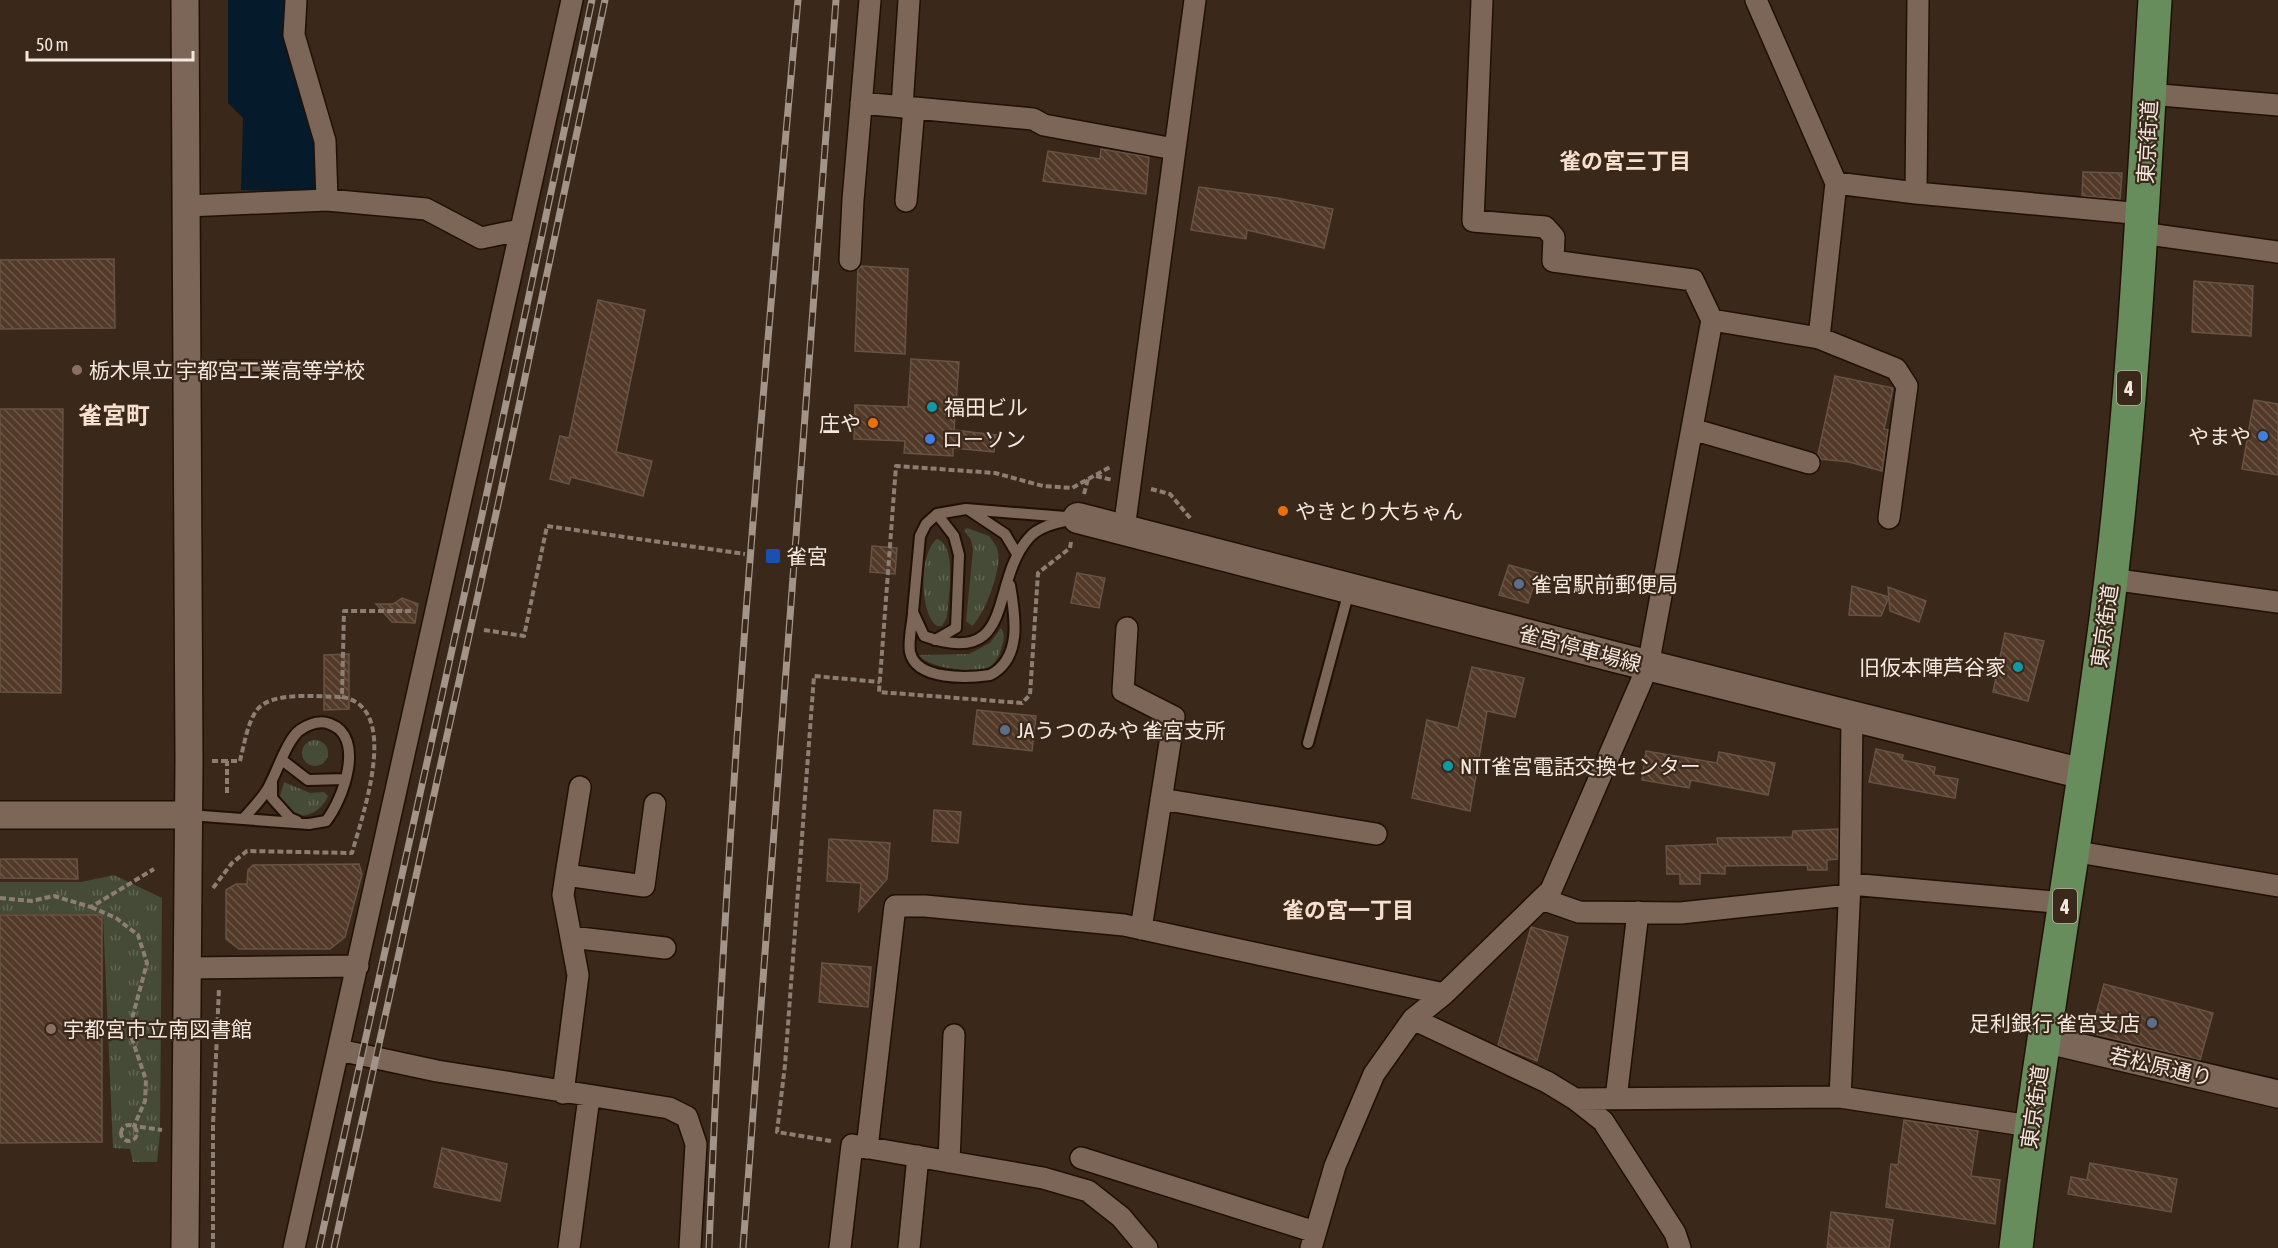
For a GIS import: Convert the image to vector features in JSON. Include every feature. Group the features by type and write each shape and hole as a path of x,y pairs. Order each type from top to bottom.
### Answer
{"highway":[{"name":"東京街道","path":"2016,1248 2030,1126 2066,903 2111,579 2142,224 2155,0"}],"main road":[{"name":"雀宮停車場線","path":"1078,518 1648,666 2084,774"}],"street":[{"path":"184,0 189,815 185,1248"},
{"path":"296,0 294,35 325,141 327,200"},
{"path":"294,1248 572,0"},
{"path":"850,261 870,0"},
{"path":"906,201 909,0"},
{"path":"1124,529 1195,0"},
{"path":"1081,1158 1313,1240 1335,1166 1374,1074 1413,1019 1444,994 1551,890 1648,666 1712,320 1693,280 1553,261 1554,237 1545,227 1473,221 1482,0"},
{"path":"1755,0 1836,183 1819,338"},
{"path":"1916,193 1918,0"},
{"path":"2149,94 2278,105"},
{"path":"861,103 1033,119 1044,125 1174,148"},
{"path":"1836,183 2142,224 2278,252"},
{"path":"187,206 327,200 426,209 481,238 520,230"},
{"path":"1712,320 1819,338 1896,369 1907,386 1889,518"},
{"path":"1692,429 1809,463"},
{"path":"2111,579 2278,602"},
{"path":"1127,628 1123,691 1174,717 1141,928"},
{"path":"1840,1097 1849,889 1852,717"},
{"path":"563,1093 578,975 562,895 580,787"},
{"path":"1161,799 1376,834"},
{"path":"566,875 645,886 655,804"},
{"path":"0,815 189,815"},
{"path":"2072,851 2278,886"},
{"path":"1542,898 1579,912 1681,912 1849,889 2066,903"},
{"path":"840,1248 860,1147 896,906 925,906 1141,928 1444,994"},
{"path":"1616,1099 1638,912"},
{"path":"571,937 665,948"},
{"path":"186,968 358,966"},
{"path":"1413,1019 1547,1083 1575,1099 1603,1121 1675,1233 1680,1248"},
{"path":"949,1162 954,1035"},
{"name":"若松原通り","path":"2044,1039 2278,1094"},
{"path":"339,1050 436,1071 563,1093 669,1108 687,1117 696,1144 690,1248"},
{"path":"569,1248 589,1097"},
{"path":"1575,1099 1840,1097 2030,1126"},
{"path":"860,1147 1043,1178 1088,1191 1121,1218 1147,1248"},
{"path":"909,1248 918,1156"}],"lane":[{"path":"188,366 354,366"},
{"path":"966,509 1000,530 1017,554"},
{"path":"1009,582 1015,616 1014,641 1004,664 990,675 943,674 927,671 917,664 910,652 920,536 926,524 937,514 966,509 1078,518"},
{"path":"935,640 956,628 959,555 954,536 937,514"},
{"path":"913,612 924,636 956,645 973,644 984,635 993,621 1009,582 1017,554 1029,537 1047,526 1078,518"},
{"path":"1308,742 1350,588"},
{"path":"189,815 309,824 326,821 336,809 345,779 348,742 339,727 326,723 309,724 297,732 272,781 243,819"},
{"path":"282,760 308,780 345,779"},
{"path":"272,781 272,798 290,818 309,824"}],"path":[{"path":"1030,695 1038,573 1070,548 1088,480"},
{"path":"484,630 524,636 548,526 745,554"},
{"path":"860,1147 777,1131 785,1065 814,676 880,682"},
{"path":"210,761 240,761 256,710 265,704 291,696 342,697"},
{"path":"227,760 227,793"},
{"path":"91,907 154,869"},
{"path":"0,898 31,901 54,896 91,907 116,918 138,935 147,963 143,985 129,1030 146,1080 145,1101 134,1126 136,1136 131,1141 126,1140 121,1134 126,1125 134,1126 170,1130"},
{"path":"213,1248 213,1125 220,993 216,967"}],"green space":[{"path":"967,528 989,536 997,548 999,560 991,592 982,613 972,626 966,621 973,550 971,540 964,530"},
{"path":"937,539 948,552 950,562 947,617 942,626 937,626 931,619 924,596 924,569 931,546"},
{"path":"1001,628 1004,639 999,655 991,666 985,669 965,670 942,667 924,660 919,655 969,654 990,643"},
{"path":"315,740 324,744 328,753 324,762 315,766 306,762 302,753 306,744"},
{"path":"284,782 310,793 324,792 328,796 317,810 300,816 288,811 279,799"},
{"path":"114,875 162,898 160,1134 157,1162 133,1162 130,1149 113,1148 103,915 0,914 0,882 81,882"}],"water":[{"path":"228,0 288,0 284,16 285,33 295,71 315,126 319,161 318,192 241,190 243,118 228,103"}],"building":[{"path":"1101,149 1149,157 1146,194 1043,181 1048,151 1100,159"},
{"path":"2083,172 2122,173 2120,199 2082,196"},
{"path":"1199,187 1333,209 1324,248 1247,230 1246,239 1191,230"},
{"path":"114,259 115,328 0,329 0,260"},
{"path":"861,266 908,269 905,354 855,351 858,269"},
{"path":"2194,281 2253,286 2251,336 2192,332"},
{"path":"598,300 645,310 616,452 652,461 643,496 571,477 569,484 550,479 560,436 569,438"},
{"name":"福田ビル","path":"911,359 959,362 954,430 996,435 994,452 953,448 953,456 904,453 905,441 854,439 855,405 908,407"},
{"path":"1835,376 1893,388 1884,429 1888,430 1882,471 1849,462 1821,459 1818,454"},
{"name":"やまや","path":"2254,400 2278,404 2278,475 2242,469"},
{"path":"0,409 63,409 61,693 0,692"},
{"path":"872,546 897,548 895,574 870,572"},
{"name":"雀宮駅前郵便局","path":"1509,565 1538,573 1528,603 1499,595"},
{"path":"1077,573 1105,578 1099,608 1071,603"},
{"path":"1852,586 1889,597 1881,616 1849,615"},
{"path":"1888,587 1926,601 1919,622 1890,611"},
{"path":"402,598 418,604 415,623 392,622 376,604 393,604"},
{"name":"旧仮本陣芦谷家","path":"2005,633 2044,641 2028,701 1993,692"},
{"path":"349,654 349,709 324,710 324,655"},
{"name":"NTT雀宮電話交換センター","path":"1472,667 1524,678 1515,717 1487,711 1470,811 1412,798 1427,720 1458,728"},
{"name":"JAうつのみや 雀宮支所","path":"977,710 1036,716 1032,751 973,744"},
{"path":"1876,749 1903,755 1902,760 1935,767 1934,775 1958,779 1955,798 1869,782"},
{"path":"1646,751 1717,763 1719,752 1775,763 1768,795 1691,780 1689,788 1642,780"},
{"path":"934,810 961,812 958,843 932,841"},
{"path":"1838,829 1838,859 1827,860 1827,870 1808,870 1807,865 1725,866 1725,874 1700,873 1700,884 1680,884 1680,874 1667,874 1666,846 1718,844 1717,838 1792,837 1793,831"},
{"path":"829,839 890,843 887,879 859,911 861,883 827,881"},
{"path":"0,859 77,859 78,879 0,878"},
{"path":"359,864 362,874 345,937 330,949 239,949 226,939 226,890 236,884 247,884 248,870 253,865"},
{"name":"宇都宮市立南図書館","path":"0,915 102,915 102,1142 0,1143"},
{"path":"1531,927 1568,937 1537,1061 1498,1045"},
{"path":"822,963 871,967 868,1007 819,1002"},
{"name":"足利銀行 雀宮支店","path":"2104,984 2213,1013 2200,1060 2091,1033"},
{"path":"1904,1120 1978,1131 1971,1176 2000,1180 1995,1224 1886,1207 1891,1164 1898,1165"},
{"path":"442,1148 507,1164 500,1201 434,1187"},
{"path":"2090,1163 2177,1179 2171,1212 2068,1194 2071,1177 2087,1180"},
{"path":"1831,1212 1893,1220 1889,1248 1827,1248"}],"railway":[{"path":"319,1248 486,497 592,0"},
{"path":"334,1248 499,500 605,0"},
{"path":"709,1248 724,935 745,623 798,0"},
{"path":"743,1248 836,0"}],"place":[{"name":"栃木県立 宇都宮工業高等学校","path":"77,370"},
{"name":"福田ビル","path":"932,407"},
{"name":"庄や","path":"873,423"},
{"name":"やまや","path":"2263,436"},
{"name":"ローソン","path":"930,439"},
{"name":"やきとり大ちゃん","path":"1283,511"},
{"name":"雀宮","path":"773,556"},
{"name":"雀宮駅前郵便局","path":"1519,584"},
{"name":"旧仮本陣芦谷家","path":"2018,667"},
{"name":"JAうつのみや 雀宮支所","path":"1005,730"},
{"name":"NTT雀宮電話交換センター","path":"1448,766"},
{"name":"足利銀行 雀宮支店","path":"2152,1023"},
{"name":"宇都宮市立南図書館","path":"51,1029"}],"district":[{"name":"雀の宮三丁目","path":"1625,161"},
{"name":"雀宮町","path":"114,415"},
{"name":"雀の宮一丁目","path":"1348,910"}]}
